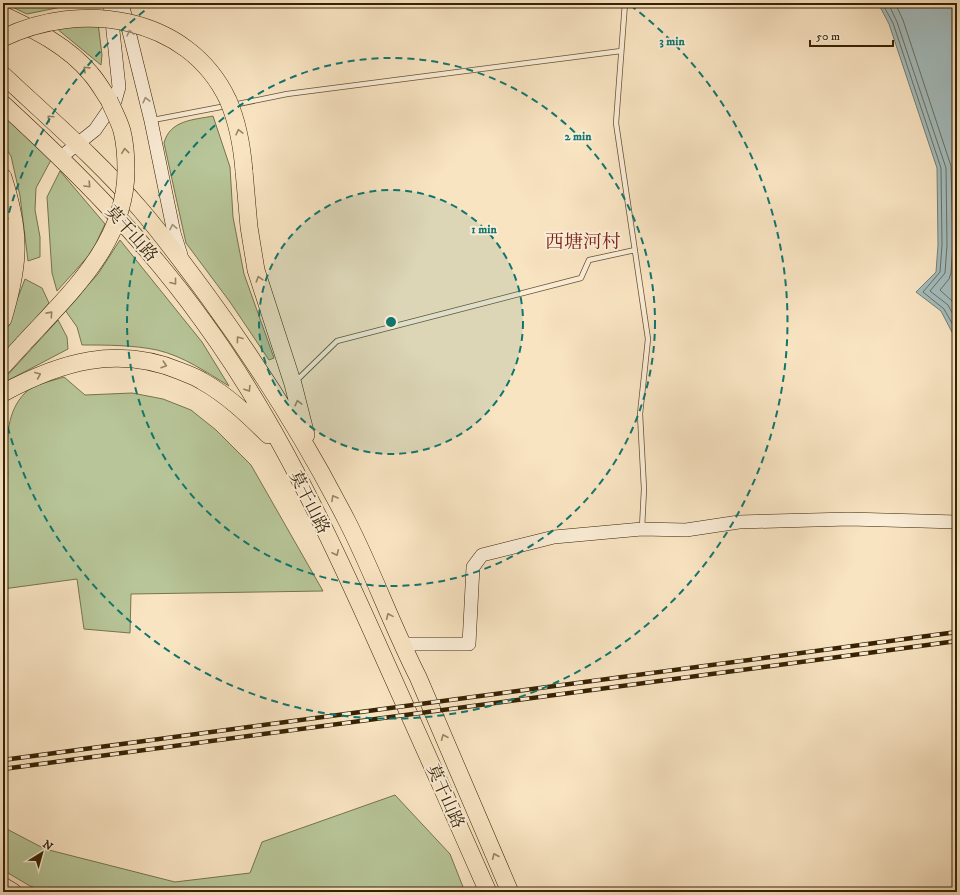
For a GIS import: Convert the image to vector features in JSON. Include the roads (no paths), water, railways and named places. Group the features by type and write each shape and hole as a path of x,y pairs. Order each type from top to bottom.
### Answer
{"highway":[{"path":"3,38 12,31 45,17 79,10 118,13 140,19 162,29 184,45 210,73 227,98 236,119 241,141 249,227 256,270 293,384 310,454"},
{"path":"3,15 42,34 68,52 91,74 109,100 122,131 126,156 126,178 121,210 110,239 85,275 3,366"},
{"name":"莫干山路","path":"3,75 78,144 141,210 184,264 243,344 310,454 348,523 401,644 418,677 510,892"},
{"name":"莫干山路","path":"3,104 61,156 138,238 204,322 250,392 283,450 328,536 488,892"},
{"path":"3,177 11,201 17,250 14,282 3,319"},
{"path":"3,393 38,374 92,359 119,357 163,364 202,380 242,409 283,450"},
{"path":"3,886 14,892"}],"street":[{"path":"61,156 95,130 115,101 119,87 110,3"},
{"name":"莫干山路","path":"122,3 151,121 174,233 184,264"},
{"path":"401,644 468,644 473,567 482,555 554,537 642,529 686,530 739,522 762,521 849,519 957,522"}],"lane":[{"path":"626,3 616,123 648,339 640,414 644,489 642,529"},
{"path":"151,121 286,94 621,51"},
{"path":"293,384 338,341 581,278 589,260 635,250"}],"water":[{"path":"878,3 952,3 957,21 957,368 954,336 941,311 916,292 936,272 938,245 937,168 889,24"},
{"path":"957,368 957,442 953,395"}],"railway":[{"path":"3,760 957,632"},
{"path":"3,769 957,641"}],"district":[{"name":"西塘河村","path":"583,241"}]}
